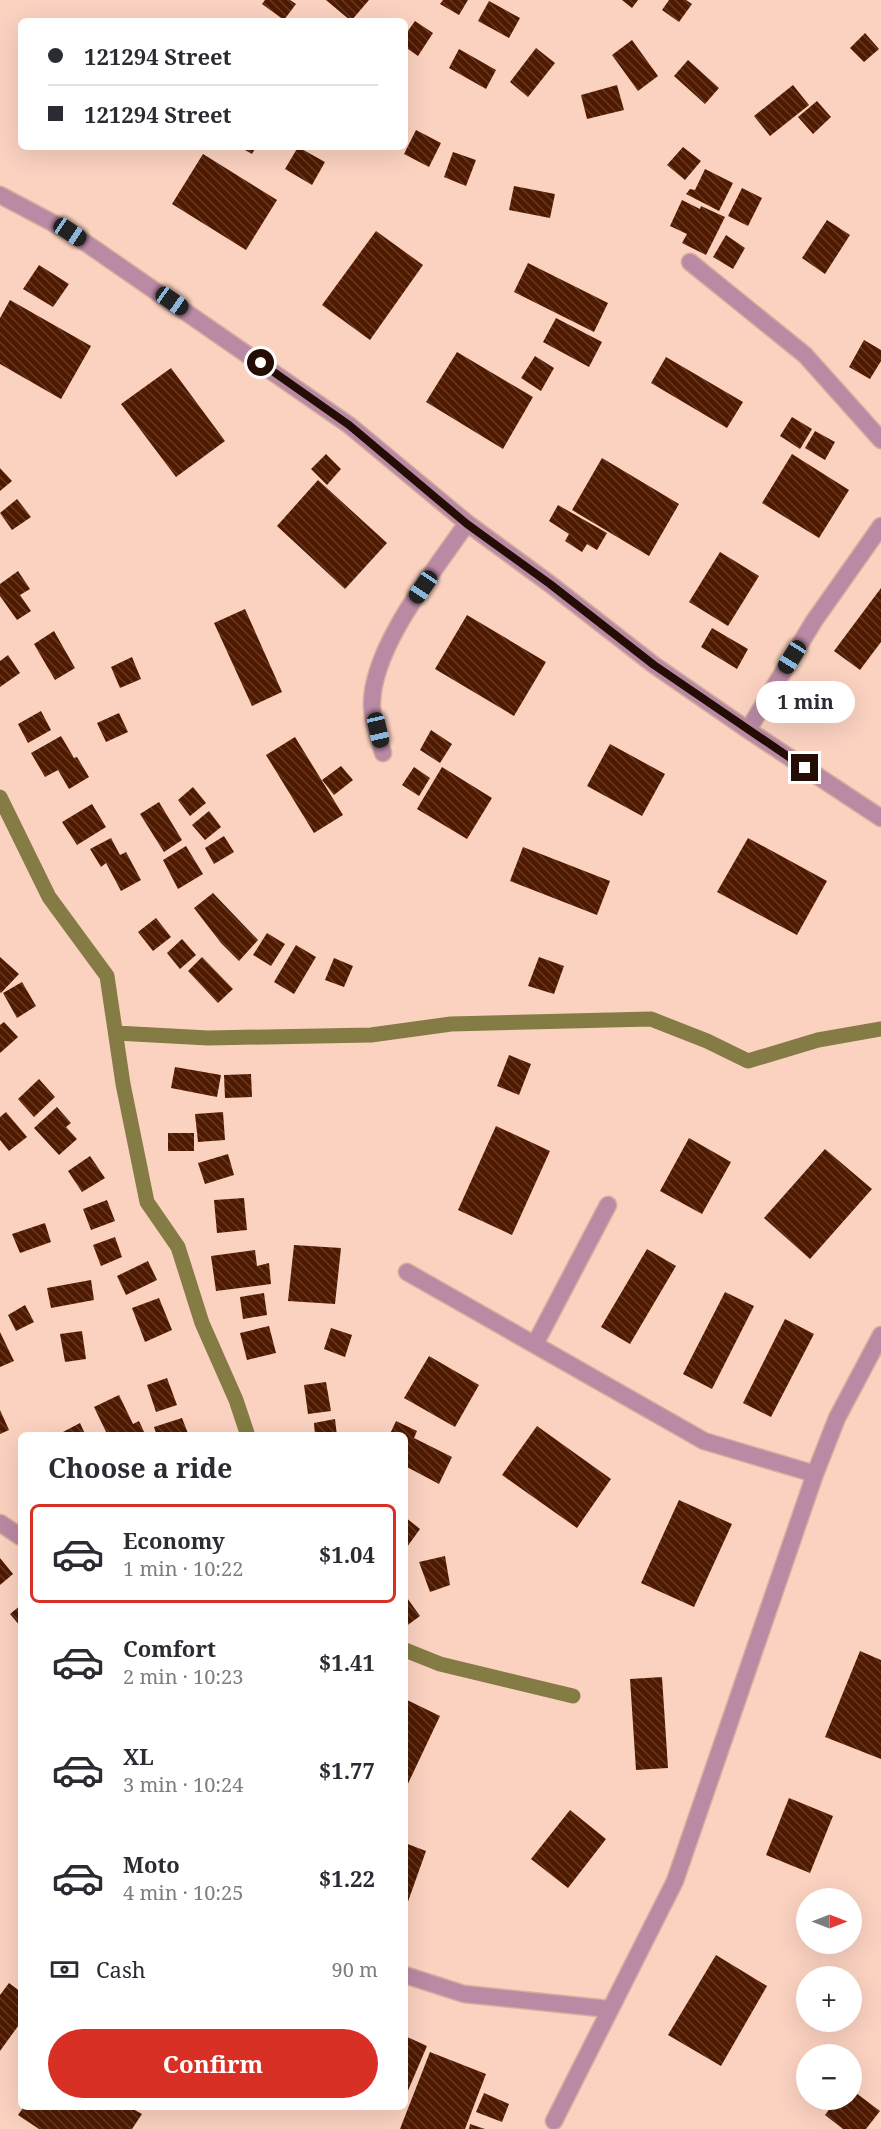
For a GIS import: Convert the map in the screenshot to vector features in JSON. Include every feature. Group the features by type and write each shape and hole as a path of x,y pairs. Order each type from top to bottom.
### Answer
{"street":[{"path":"0,195 70,232 349,425 467,524 550,584 654,665 881,818"},
{"path":"690,262 805,355 881,440"},
{"path":"383,753 372,708 376,679 404,615 467,524"},
{"path":"748,730 814,621 881,526"},
{"path":"535,1344 608,1205"},
{"path":"407,1272 704,1441 815,1474"},
{"path":"554,2121 675,1881 815,1474 837,1418 881,1335"},
{"path":"0,1523 18,1535"},
{"path":"408,1976 464,1994 609,2009"}],"building":[{"path":"265,0 290,0 296,4 286,18 281,18 262,4"},
{"path":"326,0 369,0 354,18 347,18"},
{"path":"443,0 468,0 459,15 440,4"},
{"path":"622,0 638,0 632,8"},
{"path":"669,0 686,0 692,4 679,22 662,10"},
{"path":"489,1 520,18 509,38 478,21"},
{"path":"415,21 433,33 418,56 408,49 408,31"},
{"path":"865,33 879,49 864,62 850,48"},
{"path":"632,40 658,76 638,91 612,55"},
{"path":"536,48 555,63 528,97 510,82"},
{"path":"459,49 496,70 486,89 449,68"},
{"path":"688,60 719,88 705,104 674,76"},
{"path":"617,85 624,110 587,119 581,95"},
{"path":"793,85 809,105 770,136 754,116"},
{"path":"817,101 831,117 813,134 798,117"},
{"path":"416,130 441,143 429,167 404,154"},
{"path":"683,147 701,161 685,180 667,165"},
{"path":"296,150 303,150 325,162 312,185 285,169"},
{"path":"453,152 476,160 466,186 444,177"},
{"path":"203,154 277,200 246,250 172,204"},
{"path":"705,169 733,183 719,211 686,194 690,189 695,190"},
{"path":"514,186 555,194 550,218 509,210"},
{"path":"742,188 762,198 748,226 728,216"},
{"path":"682,200 725,217 706,255 682,243 687,234 670,226"},
{"path":"827,220 850,235 825,274 802,258"},
{"path":"376,231 423,265 370,340 322,305"},
{"path":"726,235 745,248 733,269 713,257"},
{"path":"528,263 608,303 594,332 514,292"},
{"path":"39,265 69,284 53,307 23,289"},
{"path":"10,300 91,346 61,399 0,364 0,318"},
{"path":"556,318 602,342 589,367 543,342"},
{"path":"864,340 881,350 881,361 870,379 849,367"},
{"path":"457,352 533,397 503,449 426,402"},
{"path":"535,356 554,368 541,391 521,378"},
{"path":"666,357 743,402 727,428 651,383"},
{"path":"171,368 225,441 176,477 121,404"},
{"path":"792,417 812,429 800,449 780,436"},
{"path":"815,431 835,442 825,460 805,448"},
{"path":"326,454 341,469 327,485 311,469"},
{"path":"792,454 849,490 819,538 762,503"},
{"path":"602,458 679,504 649,556 572,510"},
{"path":"0,468 12,481 0,491"},
{"path":"318,480 387,543 345,589 277,526"},
{"path":"17,499 31,517 12,530 0,513"},
{"path":"558,505 607,533 597,550 587,544 582,552 565,541 569,534 549,521"},
{"path":"720,552 759,576 728,626 689,602"},
{"path":"18,571 30,589 20,595 31,611 17,620 0,596 0,584"},
{"path":"881,588 881,642 860,670 834,651"},
{"path":"245,609 282,692 252,706 214,623"},
{"path":"467,615 546,662 514,716 435,669"},
{"path":"712,628 748,649 737,669 701,647"},
{"path":"54,631 75,668 55,680 34,644"},
{"path":"8,655 20,673 0,687 0,661"},
{"path":"132,657 141,679 120,688 111,667"},
{"path":"41,711 51,730 28,743 18,724"},
{"path":"119,713 128,732 106,742 97,723"},
{"path":"431,730 452,744 440,763 420,750"},
{"path":"61,736 89,777 69,789 58,770 45,777 31,753"},
{"path":"295,737 343,815 314,833 266,755"},
{"path":"610,744 665,774 642,816 587,786"},
{"path":"341,766 353,780 334,795 322,780"},
{"path":"414,767 430,778 419,796 402,785"},
{"path":"442,767 492,798 467,839 417,809"},
{"path":"193,787 206,803 190,816 178,800"},
{"path":"159,802 182,840 164,852 140,814"},
{"path":"92,804 106,827 77,845 62,822"},
{"path":"209,811 221,827 205,840 192,825"},
{"path":"224,836 234,852 214,864 205,848"},
{"path":"111,838 120,855 126,852 141,880 121,891 106,863 101,867 90,849"},
{"path":"748,838 827,881 797,935 717,892"},
{"path":"186,846 203,874 178,889 163,860"},
{"path":"523,847 610,881 597,915 510,881"},
{"path":"213,893 258,940 239,961 221,943 194,908"},
{"path":"156,918 171,937 153,951 138,932"},
{"path":"267,933 285,944 271,966 253,955"},
{"path":"182,939 196,955 180,969 167,953"},
{"path":"296,945 316,957 294,994 274,982"},
{"path":"0,957 19,974 1,993 0,992"},
{"path":"202,957 233,989 218,1003 188,971"},
{"path":"539,957 564,966 554,994 528,986"},
{"path":"334,958 353,966 344,987 325,980"},
{"path":"22,982 36,1006 17,1018 3,993"},
{"path":"4,1022 18,1037 0,1053 0,1025"},
{"path":"509,1055 531,1064 519,1095 497,1086"},
{"path":"175,1067 221,1075 217,1097 171,1088"},
{"path":"251,1074 252,1097 225,1098 224,1075"},
{"path":"39,1079 55,1097 34,1117 18,1099"},
{"path":"57,1107 71,1123 66,1127 77,1139 59,1155 34,1128"},
{"path":"6,1112 27,1137 9,1151 0,1140 0,1117"},
{"path":"223,1112 225,1140 198,1142 195,1114"},
{"path":"496,1126 550,1151 512,1235 458,1210"},
{"path":"168,1133 194,1133 194,1151 168,1151"},
{"path":"689,1138 731,1162 702,1214 660,1191"},
{"path":"825,1149 872,1189 810,1259 764,1218"},
{"path":"228,1154 234,1175 205,1184 198,1163"},
{"path":"90,1156 105,1178 82,1192 68,1171"},
{"path":"244,1198 247,1230 217,1233 214,1200"},
{"path":"107,1200 115,1221 91,1230 83,1209"},
{"path":"45,1223 51,1242 20,1253 12,1234"},
{"path":"115,1237 122,1257 101,1266 93,1245"},
{"path":"294,1245 341,1248 335,1304 288,1301"},
{"path":"647,1249 676,1266 630,1344 601,1327"},
{"path":"255,1250 257,1266 269,1263 271,1284 216,1291 211,1256"},
{"path":"148,1261 157,1280 126,1295 117,1276"},
{"path":"91,1280 94,1300 51,1308 47,1288"},
{"path":"725,1292 754,1306 712,1389 683,1374"},
{"path":"264,1293 267,1315 243,1319 240,1297"},
{"path":"159,1298 172,1330 145,1342 132,1308"},
{"path":"25,1305 34,1322 16,1331 8,1315"},
{"path":"785,1319 814,1334 771,1417 743,1403"},
{"path":"269,1326 276,1353 247,1360 240,1333"},
{"path":"331,1328 352,1335 345,1357 324,1349"},
{"path":"82,1331 86,1359 65,1362 60,1334"},
{"path":"0,1332 14,1361 0,1367"},
{"path":"429,1356 479,1385 455,1427 404,1398"},
{"path":"167,1378 177,1405 156,1412 147,1385"},
{"path":"326,1382 331,1411 308,1414 304,1385"},
{"path":"119,1395 133,1424 139,1421 144,1432 106,1432 94,1407"},
{"path":"0,1410 9,1430 0,1434"},
{"path":"182,1418 187,1432 156,1432 154,1427"},
{"path":"335,1419 337,1432 315,1432 314,1423"},
{"path":"396,1421 417,1431 414,1438 452,1457 439,1484 408,1468 408,1432 391,1432"},
{"path":"80,1423 84,1432 63,1432"},
{"path":"537,1426 611,1479 577,1528 502,1475"},
{"path":"679,1500 732,1524 694,1607 641,1583"},
{"path":"408,1519 420,1529 408,1546"},
{"path":"445,1556 450,1585 430,1592 419,1562"},
{"path":"0,1558 13,1574 0,1585"},
{"path":"408,1599 420,1616 408,1625"},
{"path":"18,1607 18,1623 10,1614"},
{"path":"860,1651 881,1660 881,1759 825,1737"},
{"path":"662,1677 668,1768 636,1770 630,1679"},
{"path":"408,1700 440,1716 408,1784"},
{"path":"789,1798 833,1816 810,1873 766,1855"},
{"path":"570,1810 606,1839 568,1888 531,1859"},
{"path":"408,1844 426,1851 408,1902"},
{"path":"716,1955 767,1986 721,2066 668,2035"},
{"path":"9,1983 18,1990 18,2026 0,2051 0,1995"},
{"path":"408,2037 427,2046 408,2091"},
{"path":"430,2052 486,2074 465,2129 400,2129"},
{"path":"484,2093 509,2104 502,2122 476,2112"},
{"path":"862,2098 880,2111 866,2129 843,2129 825,2115 829,2110 862,2110"},
{"path":"22,2110 135,2110 142,2114 132,2129 39,2129 18,2115"},
{"path":"470,2124 485,2129 469,2129"}],"waterway":[{"path":"0,797 49,897 107,976 123,1084 147,1202 178,1247 202,1323 236,1400 247,1432"},
{"path":"116,1033 208,1038 371,1035 451,1024 651,1019 707,1041 748,1061 818,1040 881,1029"},
{"path":"408,1651 440,1664 573,1696"}],"route":[{"path":"261,363 349,425 467,524 550,584 654,665 805,768"}]}
